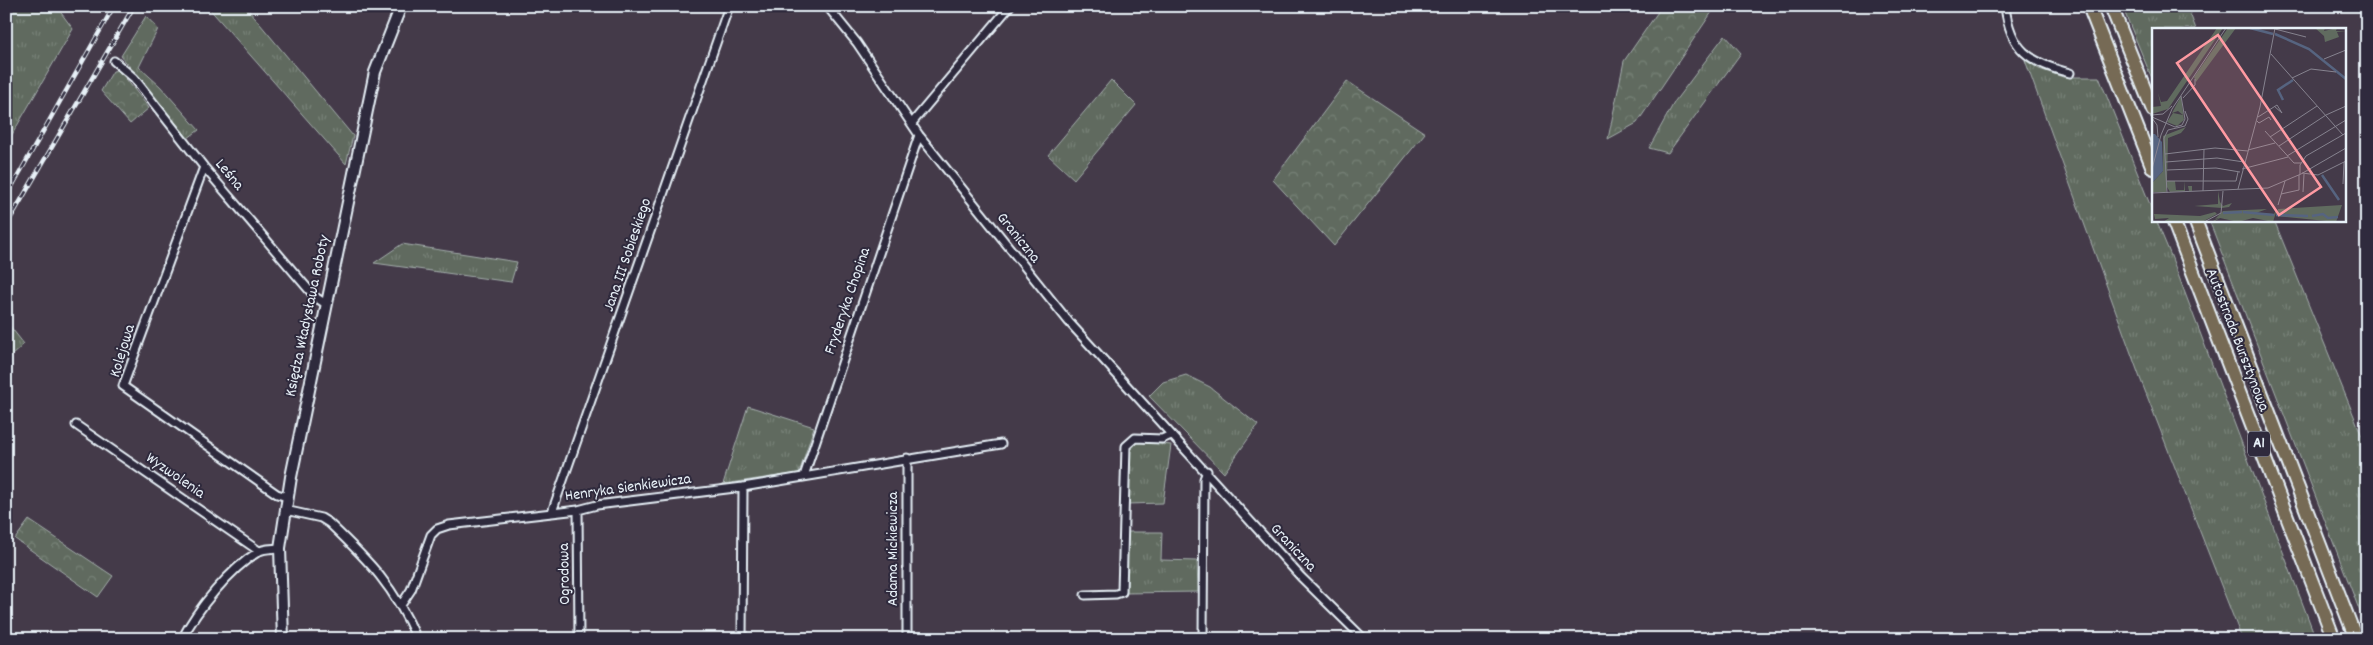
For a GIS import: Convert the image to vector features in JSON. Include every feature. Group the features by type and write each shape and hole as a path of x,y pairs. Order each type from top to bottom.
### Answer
{"highway":[{"path":"2089,6 2152,165"},
{"path":"2111,6 2152,108"},
{"name":"Autostrada Bursztynowa","path":"2173,221 2334,639"},
{"name":"Autostrada Bursztynowa","path":"2195,221 2356,639"}],"main road":[{"name":"Księdza Władysława Roboty","path":"283,639 280,548 287,497 375,72 400,6"}],"street":[{"name":"Jana III Sobieskiego","path":"552,512 729,6"},
{"name":"Graniczna","path":"827,6 857,43 912,123 918,135 1069,322 1171,435 1207,471 1301,577 1364,639"},
{"path":"912,123 1010,6"},
{"path":"2005,6 2011,34 2020,50 2041,64 2070,73"},
{"name":"Leśna","path":"114,60 134,78 204,167 315,297 326,304"},
{"name":"Fryderyka Chopina","path":"804,476 918,135"},
{"name":"Kolejowa","path":"204,167 123,386 277,494 287,497"},
{"name":"Wyzwolenia","path":"76,425 259,551"},
{"path":"1085,596 1122,592 1126,446 1130,440 1135,438 1162,439 1171,435"},
{"name":"Henryka Sienkiewicza","path":"401,605 411,590 429,540 437,529 448,525 578,510 597,505 743,487 907,458 1001,444"},
{"name":"Adama Mickiewicza","path":"907,458 907,639"},
{"path":"1203,639 1204,478 1207,471"},
{"path":"742,639 743,487"},
{"path":"285,510 314,516 329,523 377,571 401,605 417,639"},
{"name":"Ogrodowa","path":"578,510 579,639"},
{"path":"182,639 192,620 219,586 259,551 280,548"}],"green space":[{"path":"6,6 56,6 73,29 6,145"},
{"path":"207,6 245,6 353,136 346,164"},
{"path":"1662,6 1716,6 1637,123 1608,139 1624,61"},
{"path":"2122,6 2187,6 2196,28 2152,28 2152,79"},
{"path":"146,16 158,29 139,67 160,86 199,130 188,138 121,56"},
{"path":"1725,35 1741,53 1668,153 1649,148 1675,101"},
{"path":"2025,60 2039,69 2063,77 2099,77 2152,210 2152,221 2156,221 2171,256 2316,639 2242,639 2140,378"},
{"path":"119,70 149,108 130,124 101,91 113,71"},
{"path":"1111,80 1136,105 1074,179 1048,155"},
{"path":"1347,81 1425,133 1334,246 1273,180"},
{"path":"2209,221 2274,221 2367,448 2367,630"},
{"path":"402,244 517,262 511,282 374,263"},
{"path":"6,321 24,344 9,358 9,368 6,363"},
{"path":"1186,375 1210,387 1258,425 1224,473 1149,396 1163,382"},
{"path":"748,406 814,427 799,473 723,484"},
{"path":"1136,441 1171,445 1163,503 1127,504 1128,456"},
{"path":"29,520 113,576 98,597 15,539"},
{"path":"1127,532 1162,532 1161,560 1197,561 1198,592 1125,593"}],"railway":[{"path":"6,197 114,6"},
{"path":"6,226 134,6"}]}
